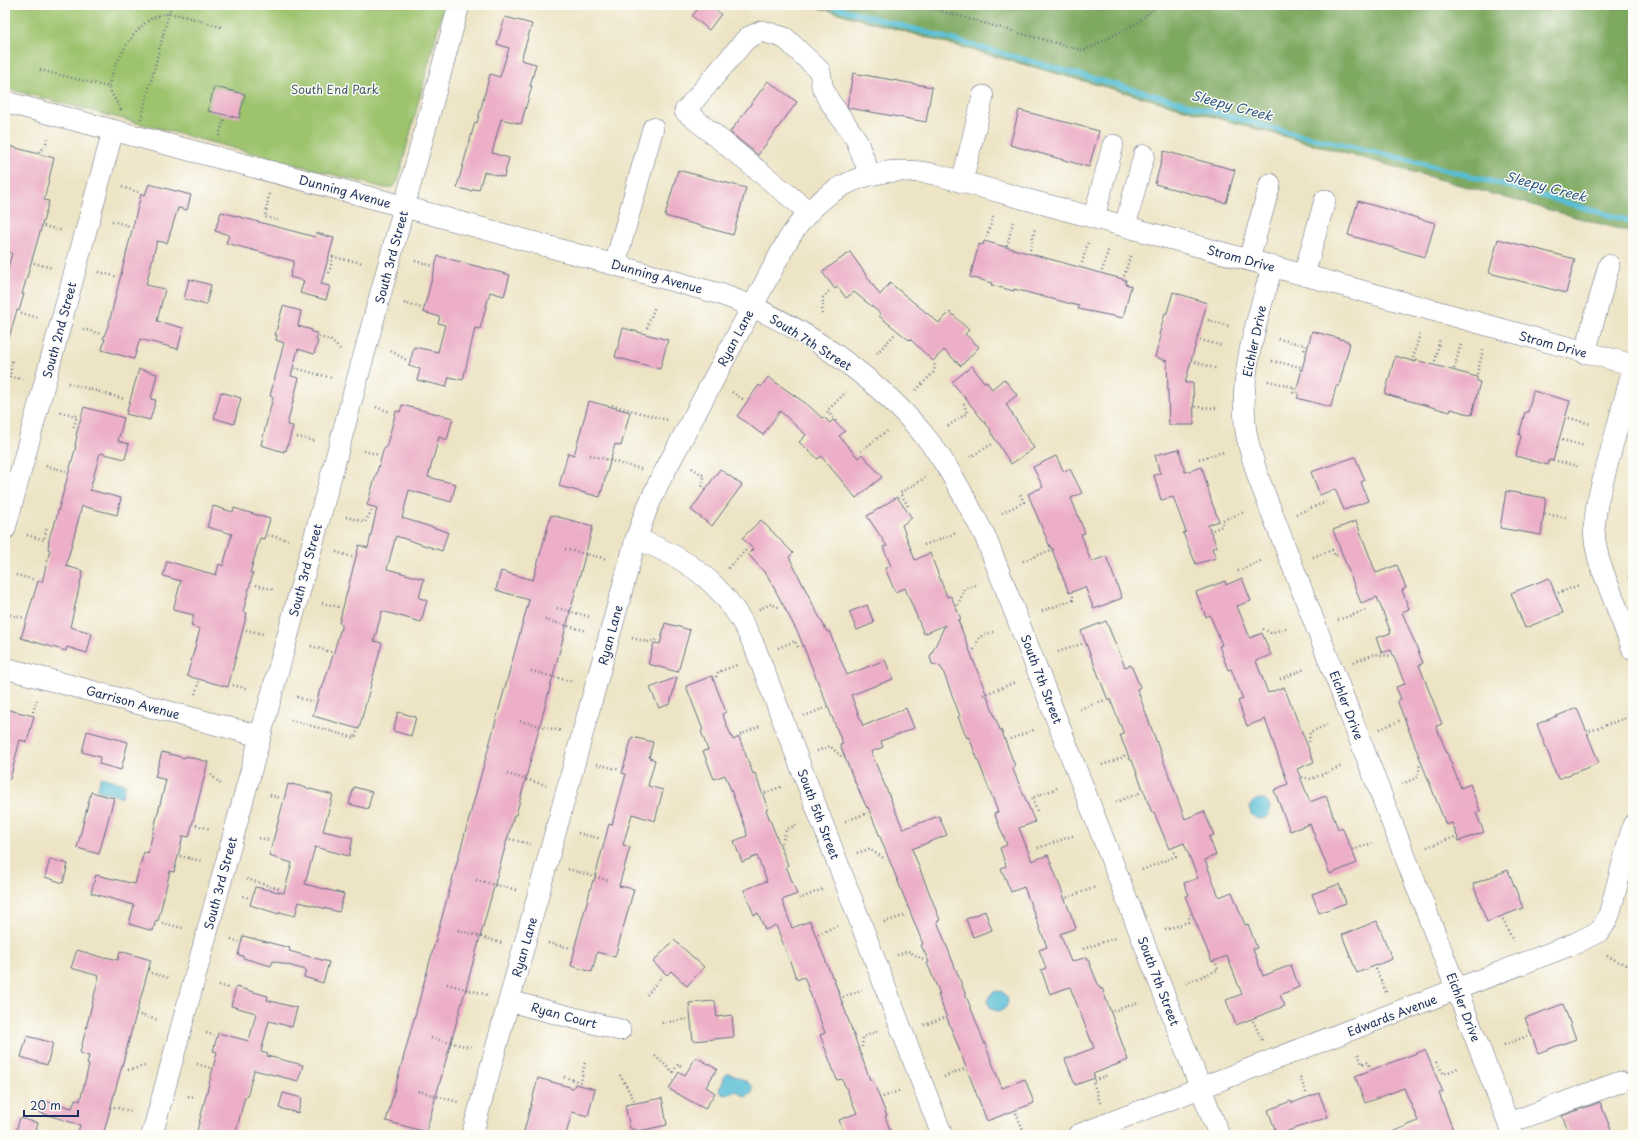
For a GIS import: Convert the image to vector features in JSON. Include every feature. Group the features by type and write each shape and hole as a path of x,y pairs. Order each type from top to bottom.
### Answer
{"street":[{"name":"South 3rd Street","path":"152,1135 459,5"},
{"path":"809,212 686,111 748,38 762,31 784,38 820,71 822,86 828,99 856,139 870,175"},
{"path":"962,182 983,96"},
{"name":"Dunning Avenue","path":"5,102 615,264 720,294 752,306"},
{"path":"615,264 653,128"},
{"name":"South 2nd Street","path":"5,529 113,131"},
{"path":"1094,217 1113,145"},
{"path":"1125,226 1144,155"},
{"name":"Strom Drive","path":"847,183 870,175 892,171 916,171 1094,217 1633,366"},
{"name":"Ryan Lane","path":"472,1135 636,539 646,511 659,482 790,235 809,212 830,194 847,183"},
{"path":"1249,260 1270,184"},
{"path":"1304,275 1325,200"},
{"path":"1585,353 1609,265"},
{"name":"Eichler Drive","path":"1272,267 1247,365 1244,407 1248,444 1258,476 1511,1129"},
{"name":"South 7th Street","path":"752,306 821,345 870,381 895,404 927,439 963,493 990,546 1219,1135"},
{"path":"1633,366 1597,503 1594,529 1599,561 1633,650"},
{"name":"South 5th Street","path":"636,539 666,550 697,570 725,596 743,622 756,650 942,1135"},
{"name":"Garrison Avenue","path":"5,668 260,736"},
{"name":"Edwards Avenue","path":"1078,1135 1458,990 1576,943 1600,931 1609,915 1633,825"},
{"name":"Ryan Court","path":"509,1001 620,1030"},
{"path":"1511,1129 1620,1082"}],"path":[{"path":"140,123 171,5"},
{"path":"919,5 1084,51 1137,23 1158,5"},
{"path":"108,87 117,60 138,30 154,17 168,14 220,27"},
{"path":"40,70 108,87 121,110"},
{"path":"219,136 224,119"},
{"path":"40,152 45,147 48,135"},
{"path":"122,187 138,192"},
{"path":"269,194 265,217 278,220"},
{"path":"987,238 993,217"},
{"path":"112,221 129,226"},
{"path":"1008,246 1013,222"},
{"path":"44,226 63,231"},
{"path":"1030,250 1035,228"},
{"path":"1082,263 1088,242"},
{"path":"1102,271 1109,248"},
{"path":"1124,276 1131,254"},
{"path":"329,273 333,257 363,263"},
{"path":"415,261 434,266"},
{"path":"34,263 52,268"},
{"path":"99,272 118,277"},
{"path":"822,314 823,298 830,290"},
{"path":"404,303 422,308"},
{"path":"648,328 655,306"},
{"path":"20,313 38,318"},
{"path":"1208,320 1229,326"},
{"path":"83,329 101,334"},
{"path":"1413,358 1420,332"},
{"path":"878,353 896,333"},
{"path":"319,337 330,340 340,349"},
{"path":"1435,361 1440,338"},
{"path":"1278,339 1305,345 1304,351"},
{"path":"1200,340 1223,346"},
{"path":"1454,370 1461,344"},
{"path":"1477,374 1483,350"},
{"path":"391,351 408,362"},
{"path":"12,361 10,377 22,379"},
{"path":"1272,361 1300,368 1300,372"},
{"path":"916,390 934,372 935,362"},
{"path":"1195,362 1218,369"},
{"path":"295,368 332,378"},
{"path":"1268,381 1294,387 1293,394"},
{"path":"68,383 124,399"},
{"path":"732,392 744,400"},
{"path":"836,421 827,411 846,392"},
{"path":"948,426 967,413 963,402"},
{"path":"612,404 668,420"},
{"path":"376,407 390,412"},
{"path":"1195,407 1216,408"},
{"path":"60,412 77,416 73,430"},
{"path":"5,414 12,415"},
{"path":"1569,418 1591,424"},
{"path":"861,451 886,431"},
{"path":"297,436 315,441"},
{"path":"1562,440 1585,446"},
{"path":"970,457 994,443"},
{"path":"364,451 379,455"},
{"path":"1199,459 1224,452"},
{"path":"590,456 641,469"},
{"path":"1557,461 1580,467"},
{"path":"46,466 66,471"},
{"path":"692,468 704,476 702,489"},
{"path":"908,506 900,493 925,478"},
{"path":"1002,513 1024,502 1020,494"},
{"path":"1296,514 1326,502"},
{"path":"346,517 365,522 372,510"},
{"path":"1213,530 1222,526 1223,520 1244,512"},
{"path":"1546,514 1568,518"},
{"path":"27,536 44,540 47,526"},
{"path":"924,545 956,534"},
{"path":"268,535 288,540"},
{"path":"728,568 748,548"},
{"path":"565,549 607,559"},
{"path":"1023,561 1054,549"},
{"path":"1313,556 1332,550 1335,556 1339,554"},
{"path":"336,552 352,557"},
{"path":"1238,571 1263,560"},
{"path":"16,574 36,580"},
{"path":"1628,577 1633,575"},
{"path":"958,605 964,589 978,584"},
{"path":"256,585 274,590"},
{"path":"1558,593 1579,585"},
{"path":"1042,611 1073,600 1073,595"},
{"path":"322,603 339,607"},
{"path":"759,609 771,604 781,608"},
{"path":"557,608 591,617"},
{"path":"1338,620 1366,610"},
{"path":"6,614 25,618"},
{"path":"545,620 587,631"},
{"path":"1263,629 1271,633 1289,627"},
{"path":"246,630 263,634"},
{"path":"974,650 979,636 996,631"},
{"path":"632,638 647,642 657,640"},
{"path":"778,648 795,641 798,647"},
{"path":"1058,652 1084,643"},
{"path":"311,646 331,652"},
{"path":"1354,662 1376,654 1390,656"},
{"path":"716,677 718,672 736,665"},
{"path":"1280,679 1305,670"},
{"path":"531,671 574,682"},
{"path":"195,694 199,682"},
{"path":"982,695 1016,682"},
{"path":"233,685 248,689"},
{"path":"297,697 313,702"},
{"path":"33,712 37,700"},
{"path":"1080,709 1105,700"},
{"path":"804,716 825,708"},
{"path":"1590,731 1631,716"},
{"path":"291,720 356,738 357,731"},
{"path":"1380,729 1401,720"},
{"path":"520,721 561,731"},
{"path":"1309,742 1310,732 1327,725"},
{"path":"740,735 760,726"},
{"path":"1010,739 1034,730"},
{"path":"818,751 830,746 842,757"},
{"path":"1102,766 1124,757 1125,754"},
{"path":"598,764 620,770"},
{"path":"1402,784 1418,777 1420,764"},
{"path":"1302,777 1311,779 1342,766"},
{"path":"507,774 546,785"},
{"path":"211,775 222,785"},
{"path":"765,793 783,786"},
{"path":"1037,812 1032,798 1057,788"},
{"path":"1116,802 1142,792"},
{"path":"270,795 280,798"},
{"path":"845,821 868,813"},
{"path":"782,843 786,830 798,824"},
{"path":"196,825 210,829"},
{"path":"578,833 601,839"},
{"path":"1038,848 1075,835"},
{"path":"1427,846 1455,837"},
{"path":"259,838 269,840"},
{"path":"510,839 530,844"},
{"path":"1353,850 1372,843"},
{"path":"857,853 869,849 885,859"},
{"path":"1142,870 1176,856 1173,849"},
{"path":"180,856 201,861"},
{"path":"568,870 610,880"},
{"path":"247,879 280,888"},
{"path":"476,880 517,890"},
{"path":"1063,899 1096,887"},
{"path":"799,899 824,889"},
{"path":"243,896 249,898"},
{"path":"1166,930 1188,922 1190,914"},
{"path":"884,922 907,915"},
{"path":"1503,919 1513,941"},
{"path":"162,923 182,928"},
{"path":"818,934 838,926"},
{"path":"458,930 502,943"},
{"path":"1083,950 1115,938"},
{"path":"231,940 239,942"},
{"path":"548,943 571,948"},
{"path":"897,955 908,951 924,960"},
{"path":"1607,956 1633,968"},
{"path":"1186,983 1218,970 1216,963"},
{"path":"1376,969 1386,992"},
{"path":"151,973 169,978"},
{"path":"647,995 662,976"},
{"path":"447,984 488,995"},
{"path":"219,985 228,988"},
{"path":"843,998 862,990"},
{"path":"1113,1011 1140,1002"},
{"path":"140,1015 158,1020"},
{"path":"924,1025 944,1018"},
{"path":"662,1023 687,1019"},
{"path":"1253,1021 1262,1040"},
{"path":"862,1046 863,1037 878,1031"},
{"path":"206,1033 214,1035"},
{"path":"1504,1045 1526,1036"},
{"path":"431,1038 473,1048"},
{"path":"1358,1054 1362,1064 1368,1062 1370,1067"},
{"path":"655,1056 673,1072 678,1064 683,1067"},
{"path":"564,1077 580,1082 585,1062"},
{"path":"1436,1062 1444,1074 1458,1068"},
{"path":"197,1064 210,1068"},
{"path":"128,1070 145,1066"},
{"path":"944,1077 964,1069"},
{"path":"620,1075 634,1100"},
{"path":"1100,1103 1093,1081 1108,1075"},
{"path":"1300,1077 1307,1095"},
{"path":"418,1090 458,1102"},
{"path":"882,1097 901,1090"},
{"path":"188,1096 195,1097"},
{"path":"114,1107 133,1112"},
{"path":"1016,1113 1024,1132"},
{"path":"1557,1135 1564,1132"},
{"path":"1478,1135 1483,1133"}],"green space":[{"name":"South End Park","path":"5,5 444,5 398,180 396,184 390,188 385,188 5,88"},
{"path":"809,5 1633,5 1633,233"}],"water":[{"path":"101,777 126,784 122,797 97,790"},
{"path":"1260,799 1267,802 1270,809 1267,816 1260,819 1253,816 1250,809 1253,802"},
{"path":"994,991 1002,991 1008,997 1008,1005 1002,1011 994,1011 988,1005 988,997"},
{"path":"727,1073 741,1078 751,1085 753,1087 752,1093 746,1097 736,1091 727,1095 722,1094 719,1089 723,1082 724,1076"}],"building":[{"path":"701,5 709,5 721,14 709,30 692,16"},
{"path":"505,17 532,24 521,60 536,64 530,86 532,86 521,124 501,119 492,153 509,158 504,177 484,172 479,190 473,189 472,191 457,188 490,74 500,77 509,48 497,44"},
{"path":"853,73 932,87 926,122 849,108 847,106"},
{"path":"768,81 797,102 758,155 730,132"},
{"path":"214,87 245,94 239,118 208,111"},
{"path":"1019,110 1099,131 1089,167 1010,145"},
{"path":"5,145 54,158 44,200 49,201 22,294 24,294 19,311 17,310 9,338 5,337 5,279 12,253 5,251"},
{"path":"1164,151 1235,170 1226,203 1155,184"},
{"path":"678,170 746,188 733,235 665,216"},
{"path":"149,184 191,195 187,210 178,208 167,243 157,241 146,285 165,289 157,321 183,328 178,349 140,339 134,359 102,350 105,339 103,339 109,323 141,194 145,195"},
{"path":"1358,201 1435,223 1425,257 1348,235"},
{"path":"221,212 315,237 316,233 334,238 321,284 330,286 326,300 300,293 304,281 290,277 294,261 226,243 229,235 215,231"},
{"path":"1498,239 1575,259 1566,293 1489,273"},
{"path":"984,241 1126,280 1125,284 1131,286 1123,318 1078,309 1079,306 1014,289 1014,291 991,285 992,283 970,277 979,244 983,245"},
{"path":"850,252 880,295 890,283 939,323 950,312 969,330 965,334 979,347 961,366 944,350 933,361 910,339 909,340 879,316 881,314 854,292 846,298 838,287 835,289 822,272"},
{"path":"438,256 510,275 504,296 490,292 480,329 475,328 463,380 449,377 446,387 417,380 420,369 409,366 414,347 438,352 445,325 438,323 440,317 423,312"},
{"path":"189,279 211,285 206,305 184,299"},
{"path":"1173,292 1207,303 1185,383 1193,383 1194,425 1169,425 1167,361 1155,357 1165,313 1167,313"},
{"path":"283,306 301,311 298,326 312,330 311,332 318,333 316,340 318,341 314,354 298,349 291,376 299,378 287,425 293,426 286,451 284,450 284,452 261,445 273,397 270,396 284,343 276,340 277,335 275,335"},
{"path":"623,328 668,340 660,369 615,357"},
{"path":"1312,331 1348,341 1348,343 1350,343 1339,386 1336,386 1331,407 1297,398 1299,393 1296,392"},
{"path":"1395,356 1416,362 1416,360 1477,377 1477,381 1480,382 1472,415 1451,409 1450,412 1385,394"},
{"path":"972,366 984,382 986,381 992,389 1004,379 1017,395 1006,404 1034,448 1011,464 990,431 991,430 952,382"},
{"path":"139,369 157,374 151,399 156,400 150,420 126,414"},
{"path":"768,377 808,405 822,418 824,417 830,423 833,420 845,431 839,436 858,458 862,454 882,477 856,498 821,456 818,459 799,442 806,435 780,411 763,435 737,416 759,385 761,387"},
{"path":"1533,391 1570,401 1553,461 1549,460 1548,465 1516,456 1521,436 1519,435 1525,412 1528,412"},
{"path":"221,392 241,398 234,424 214,418"},
{"path":"589,401 630,412 621,446 615,444 600,497 559,486 568,453 574,455"},
{"path":"402,405 453,418 447,440 439,437 428,477 456,484 451,502 409,490 402,518 448,532 442,551 396,536 387,569 424,579 419,598 427,600 421,622 382,611 374,641 382,643 359,729 313,716 320,689 322,689 342,624 339,623 359,545 368,548 377,508 367,505 384,448 386,448 396,411 400,412"},
{"path":"84,407 124,418 118,441 129,444 125,459 100,453 90,490 121,498 117,515 82,506 66,566 83,571 70,627 92,633 87,653 67,647 66,651 21,638 38,581 42,582 50,550 48,549 49,539 76,446 76,435"},
{"path":"1179,449 1185,472 1202,467 1212,503 1219,521 1208,525 1217,547 1212,548 1216,558 1196,564 1183,533 1186,532 1173,497 1161,500 1154,475 1160,474 1155,455"},
{"path":"1056,456 1064,472 1070,469 1082,493 1071,498 1085,533 1081,534 1091,562 1106,556 1122,598 1094,609 1085,587 1069,593 1028,494 1043,487 1033,467"},
{"path":"1355,457 1365,480 1361,482 1368,501 1344,510 1335,489 1320,495 1311,472"},
{"path":"720,469 742,485 712,526 691,510"},
{"path":"1506,491 1546,498 1541,535 1500,528"},
{"path":"897,497 912,518 902,525 915,560 930,553 947,597 951,596 961,619 958,620 1015,766 1012,767 1035,822 1019,828 1032,861 1048,855 1076,928 1060,934 1071,962 1087,957 1100,989 1102,988 1128,1060 1093,1074 1095,1078 1075,1085 1065,1059 1094,1048 1070,987 1050,994 1041,970 1046,968 1039,950 1047,947 1024,887 1011,892 1001,868 1006,866 1000,848 1007,845 994,813 998,812 969,737 967,738 958,717 960,716 943,671 940,666 932,664 930,657 945,625 924,634 905,588 895,592 885,568 891,566 883,547 887,546 867,516"},
{"path":"213,506 233,512 234,508 270,519 264,539 260,538 250,573 253,573 243,612 247,613 228,687 187,676 200,629 191,626 194,615 173,610 181,581 163,576 167,561 216,575 219,564 223,566 232,534 207,527"},
{"path":"551,515 593,526 516,815 514,815 426,1132 386,1121 529,600 496,590 501,571 533,580"},
{"path":"761,520 793,553 789,557 827,632 829,631 847,675 885,660 893,679 851,695 863,726 906,708 914,728 881,741 883,747 871,752 903,829 939,816 947,835 912,849 940,920 937,921 1002,1088 1025,1079 1034,1103 987,1121 938,995 940,994 927,963 929,962 921,945 923,944 868,807 867,808 854,780 840,745 843,744 798,633 767,575 748,554 753,549 742,538"},
{"path":"1356,521 1376,573 1397,565 1406,588 1402,590 1409,609 1402,612 1423,663 1419,665 1442,724 1436,726 1461,788 1470,784 1480,811 1476,813 1484,832 1459,841 1452,823 1446,825 1397,700 1401,699 1396,687 1405,684 1391,650 1382,653 1376,638 1391,633 1377,597 1361,603 1333,530"},
{"path":"1242,578 1251,601 1237,606 1250,638 1262,633 1271,655 1256,661 1268,693 1284,687 1314,762 1297,769 1310,802 1326,796 1338,829 1342,827 1357,863 1330,874 1310,824 1290,831 1274,790 1288,784 1265,719 1247,726 1238,701 1243,699 1231,669 1228,670 1219,646 1222,645 1210,615 1206,617 1196,592 1225,581 1226,585"},
{"path":"1549,578 1563,613 1525,628 1511,593"},
{"path":"867,605 874,623 857,630 849,612"},
{"path":"1106,621 1125,667 1131,665 1140,687 1137,689 1185,819 1204,811 1214,835 1209,837 1216,855 1205,860 1219,897 1232,892 1245,925 1248,924 1257,948 1253,949 1263,976 1291,965 1299,987 1280,995 1285,1006 1236,1025 1226,1000 1242,994 1227,956 1212,962 1185,896 1189,895 1184,883 1198,878 1184,843 1169,849 1154,812 1152,813 1132,760 1130,760 1120,735 1124,734 1110,699 1108,700 1081,631"},
{"path":"665,623 690,630 678,672 648,664 654,643 660,644"},
{"path":"712,676 726,712 722,714 733,740 739,737 753,774 755,773 768,809 766,810 788,865 786,866 797,894 782,900 792,928 810,921 833,977 870,1080 872,1079 887,1116 885,1116 892,1135 845,1135 839,1120 857,1113 842,1079 837,1080 820,1035 825,1033 804,977 797,980 776,925 765,930 758,913 754,915 744,890 767,881 757,856 742,862 734,841 747,836 746,829 725,775 714,779 703,751 708,750 701,731 703,730 686,686"},
{"path":"677,677 670,704 659,708 650,688"},
{"path":"1577,708 1599,763 1558,779 1537,724"},
{"path":"5,709 34,716 27,742 20,740 10,779 5,778"},
{"path":"398,712 416,717 411,736 393,731"},
{"path":"87,731 128,742 121,770 99,764 100,757 82,752"},
{"path":"632,737 653,742 649,758 655,760 648,786 663,790 655,821 632,814 623,845 630,847 619,886 634,889 615,957 597,952 592,972 571,966 574,949 609,824 612,825 626,774 622,773"},
{"path":"162,752 208,762 189,837 183,836 174,872 170,871 158,921 156,920 153,931 129,924 134,905 91,893 96,875 135,884 144,852 148,853 166,780 155,777"},
{"path":"288,784 333,795 323,831 353,838 349,856 315,847 305,884 344,894 339,912 299,902 295,916 280,912 279,914 250,905 255,887 284,893 292,863 269,856"},
{"path":"354,787 372,792 368,809 349,804"},
{"path":"91,792 114,798 99,854 77,848"},
{"path":"50,859 68,864 63,883 45,877"},
{"path":"1508,870 1523,908 1487,922 1473,884"},
{"path":"1339,884 1346,903 1319,913 1312,894"},
{"path":"985,911 992,930 973,937 966,919"},
{"path":"1377,921 1392,959 1357,973 1342,935"},
{"path":"243,936 290,948 289,951 329,962 323,983 304,977 306,970 273,961 271,966 243,958 243,956 238,955"},
{"path":"674,940 704,967 687,986 671,971 667,975 653,962"},
{"path":"77,950 118,960 120,951 151,960 103,1135 77,1135 80,1125 38,1112 41,1100 72,1108 75,1099 80,1101 89,1065 87,1064 89,1056 80,1053 99,976 71,968"},
{"path":"236,987 268,996 267,1000 297,1008 292,1027 269,1021 261,1052 268,1054 267,1056 303,1065 298,1081 254,1070 235,1135 196,1135 217,1052 213,1051 218,1033 249,1041 256,1013 231,1006"},
{"path":"715,1001 717,1017 732,1015 734,1037 693,1041 689,1003"},
{"path":"1563,1004 1576,1039 1538,1053 1525,1018"},
{"path":"27,1036 53,1043 47,1065 21,1057"},
{"path":"1425,1050 1443,1092 1439,1093 1455,1135 1385,1135 1418,1121 1404,1088 1365,1103 1355,1076"},
{"path":"696,1057 717,1069 706,1087 715,1093 705,1109 669,1089 679,1072 685,1075"},
{"path":"538,1078 573,1088 575,1084 595,1089 588,1116 572,1112 566,1135 523,1135"},
{"path":"283,1093 302,1098 298,1113 279,1108"},
{"path":"1319,1093 1328,1117 1277,1135 1268,1110 1291,1101 1292,1103"},
{"path":"662,1098 667,1125 639,1131 630,1128 625,1105"},
{"path":"1600,1102 1613,1135 1570,1135 1562,1116"},
{"path":"20,1118 38,1123 35,1135 15,1135"}],"waterway":[{"name":"Sleepy Creek","path":"827,5 1287,132 1405,159 1512,187 1633,222"}]}
